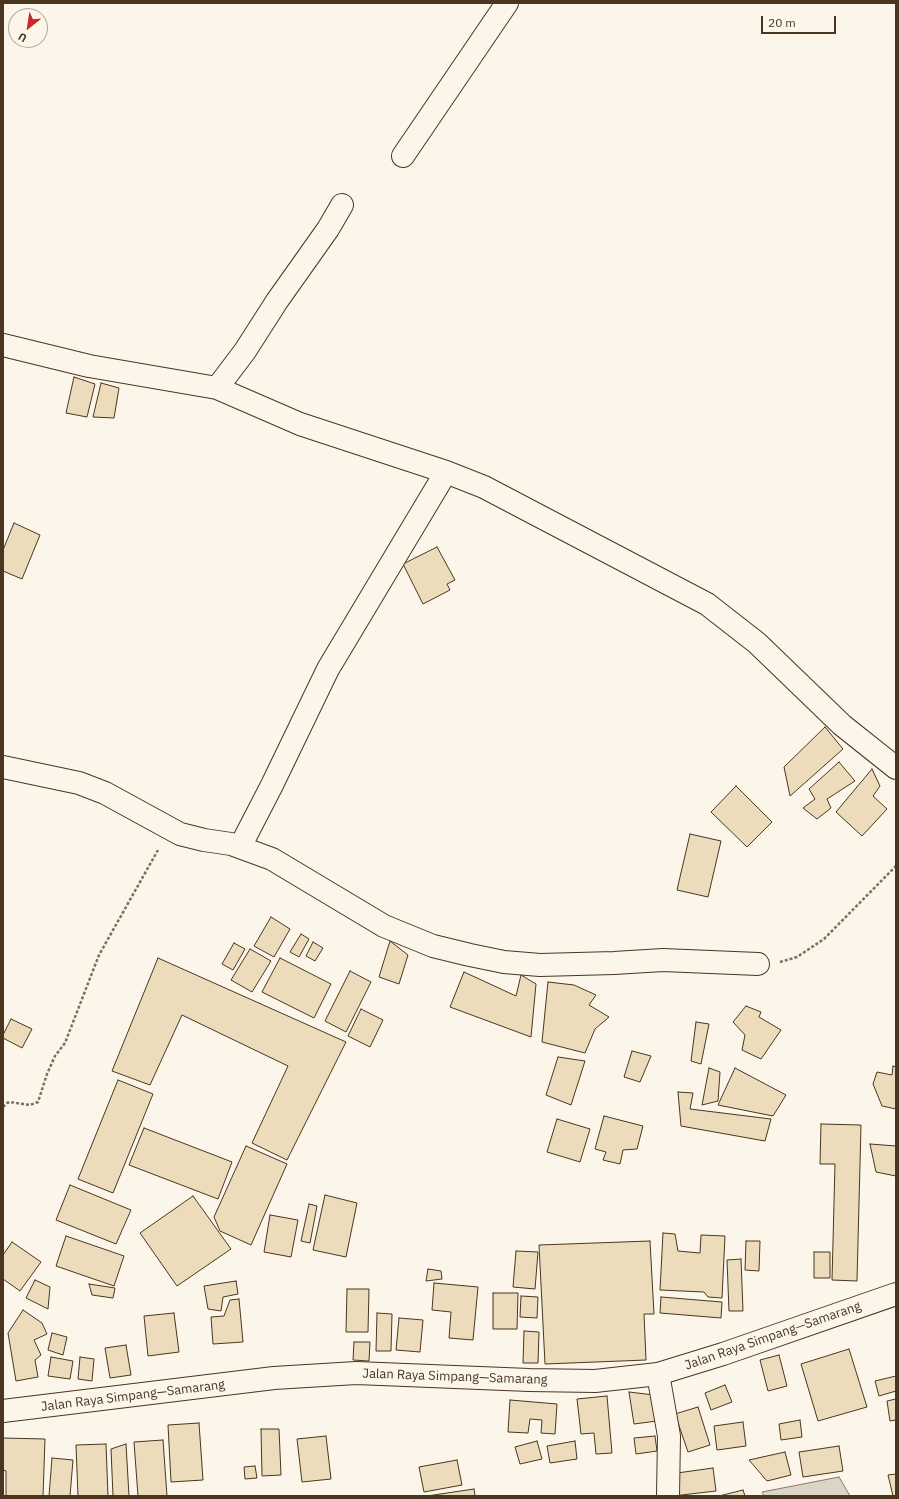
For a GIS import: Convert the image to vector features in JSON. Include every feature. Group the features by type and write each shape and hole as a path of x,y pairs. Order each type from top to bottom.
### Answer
{"street":[{"path":"403,156 507,3"},
{"path":"217,388 245,352 277,301 328,228 342,205"},
{"path":"3,344 89,366 217,388 300,424 446,472 484,487 708,604 757,643 842,725 896,768"},
{"path":"240,847 272,785 328,669 446,472"},
{"path":"3,767 79,783 105,793 180,834 204,840 231,844 272,859 384,926 433,946 504,962 540,965 663,960 758,964"},
{"name":"Jalan Raya Simpang—Samarang","path":"3,1411 147,1395 274,1378 356,1374 595,1381 658,1374 723,1354 896,1294"},
{"path":"658,1374 669,1436 668,1496"}],"path":[{"path":"3,1107 10,1102 30,1105 38,1102 54,1056 65,1043 99,956 170,828"},
{"path":"758,964 780,962 797,957 824,939 896,866"}],"shaded area":[{"path":"839,1477 850,1496 764,1496 762,1492"}],"building":[{"path":"74,377 95,384 87,417 66,413"},
{"path":"101,383 119,388 114,418 93,417"},
{"path":"14,523 40,535 22,579 3,571 3,550"},
{"path":"437,547 455,580 447,584 450,590 423,604 403,564"},
{"path":"825,727 843,749 790,796 784,767"},
{"path":"839,762 855,781 827,799 831,808 817,819 803,808 815,799 809,789"},
{"path":"872,769 880,786 873,796 887,809 862,836 836,812"},
{"path":"736,786 772,822 747,847 711,812"},
{"path":"690,834 721,841 708,897 677,890"},
{"path":"271,917 290,929 274,957 254,946"},
{"path":"301,934 309,939 299,957 290,952"},
{"path":"390,941 408,955 399,984 379,977"},
{"path":"313,942 323,948 315,961 306,956"},
{"path":"234,943 245,949 233,970 222,964"},
{"path":"250,949 271,961 252,992 231,980"},
{"path":"158,958 346,1042 287,1160 252,1143 288,1066 182,1015 150,1085 112,1071"},
{"path":"280,958 331,984 314,1018 262,992"},
{"path":"350,971 371,982 346,1032 325,1021"},
{"path":"464,972 516,996 521,975 536,984 531,1037 450,1007"},
{"path":"548,982 574,985 596,995 589,1005 609,1017 595,1029 585,1053 542,1042"},
{"path":"746,1006 761,1012 759,1017 781,1030 761,1059 742,1050 745,1035 733,1022"},
{"path":"361,1009 383,1020 370,1047 348,1036"},
{"path":"11,1019 32,1029 22,1048 3,1038"},
{"path":"696,1022 709,1024 701,1064 691,1061"},
{"path":"632,1051 651,1056 640,1082 624,1077"},
{"path":"558,1057 585,1061 571,1105 546,1095"},
{"path":"893,1066 896,1067 896,1109 882,1106 873,1084 877,1072 892,1075"},
{"path":"709,1068 720,1072 718,1101 702,1105"},
{"path":"735,1068 786,1095 773,1116 718,1105"},
{"path":"118,1080 153,1094 113,1193 78,1179"},
{"path":"678,1092 693,1093 690,1109 771,1119 765,1141 681,1126"},
{"path":"604,1116 643,1126 637,1149 623,1150 620,1164 603,1160 606,1152 595,1149"},
{"path":"557,1119 590,1129 580,1162 547,1152"},
{"path":"821,1124 861,1125 857,1281 832,1280 835,1164 820,1164"},
{"path":"144,1128 232,1162 218,1199 129,1165"},
{"path":"870,1144 896,1146 896,1176 876,1172"},
{"path":"246,1146 287,1164 251,1245 220,1231 214,1217"},
{"path":"70,1185 131,1210 116,1244 56,1220"},
{"path":"325,1195 357,1203 346,1257 313,1250"},
{"path":"193,1196 231,1249 177,1286 140,1233"},
{"path":"309,1204 317,1206 310,1243 301,1241"},
{"path":"270,1215 298,1220 291,1257 264,1252"},
{"path":"663,1233 675,1234 678,1251 700,1253 701,1235 725,1236 722,1298 708,1297 704,1292 660,1290"},
{"path":"66,1236 124,1256 114,1286 56,1266"},
{"path":"650,1241 654,1314 644,1314 646,1360 545,1364 539,1245"},
{"path":"746,1241 760,1241 759,1271 745,1270"},
{"path":"12,1242 41,1262 20,1291 3,1279 3,1255"},
{"path":"516,1251 538,1252 535,1289 513,1287"},
{"path":"814,1252 830,1252 830,1278 814,1278"},
{"path":"741,1259 743,1311 729,1311 727,1260"},
{"path":"428,1269 441,1271 442,1279 426,1281"},
{"path":"35,1280 50,1287 48,1309 26,1298"},
{"path":"236,1281 238,1294 223,1297 221,1311 208,1309 204,1286"},
{"path":"434,1283 478,1287 473,1340 449,1338 451,1312 432,1310"},
{"path":"89,1284 115,1288 113,1298 92,1295"},
{"path":"347,1289 369,1289 368,1332 346,1332"},
{"path":"493,1293 518,1293 517,1329 493,1329"},
{"path":"521,1296 538,1297 537,1318 520,1317"},
{"path":"661,1297 722,1302 721,1318 660,1313"},
{"path":"239,1299 243,1342 213,1344 211,1317 224,1316 230,1300"},
{"path":"23,1310 42,1323 47,1334 34,1340 41,1355 35,1360 38,1377 16,1381 8,1333"},
{"path":"174,1313 179,1352 148,1356 144,1316"},
{"path":"377,1313 392,1314 391,1351 376,1351"},
{"path":"399,1318 423,1320 420,1352 396,1350"},
{"path":"524,1331 539,1332 538,1363 523,1363"},
{"path":"52,1333 67,1337 63,1355 48,1350"},
{"path":"354,1342 370,1342 369,1361 353,1360"},
{"path":"126,1345 131,1375 110,1378 105,1348"},
{"path":"849,1349 867,1407 818,1421 801,1364"},
{"path":"779,1355 787,1386 768,1391 760,1360"},
{"path":"51,1357 73,1361 70,1379 48,1376"},
{"path":"80,1357 94,1359 92,1381 78,1379"},
{"path":"896,1376 896,1391 879,1396 875,1381"},
{"path":"725,1385 732,1402 711,1410 705,1393"},
{"path":"629,1392 654,1395 657,1421 634,1424"},
{"path":"607,1396 612,1453 596,1454 594,1433 581,1434 577,1399"},
{"path":"896,1399 896,1420 890,1421 887,1401"},
{"path":"510,1400 557,1404 555,1434 541,1433 542,1420 530,1419 528,1433 508,1432"},
{"path":"698,1407 710,1445 688,1452 675,1414"},
{"path":"800,1420 802,1437 781,1440 779,1424"},
{"path":"743,1422 746,1446 717,1450 714,1426"},
{"path":"199,1423 203,1480 171,1482 168,1425"},
{"path":"261,1429 279,1429 281,1475 262,1476"},
{"path":"326,1436 331,1479 302,1482 297,1439"},
{"path":"655,1436 657,1451 636,1454 634,1438"},
{"path":"3,1438 45,1439 43,1496 6,1496 6,1471 3,1470"},
{"path":"163,1440 167,1496 138,1496 134,1442"},
{"path":"537,1441 542,1459 520,1464 515,1447"},
{"path":"575,1441 577,1459 550,1463 547,1446"},
{"path":"106,1444 108,1496 78,1496 76,1445"},
{"path":"126,1444 129,1496 113,1496 111,1449"},
{"path":"839,1446 843,1471 803,1477 799,1452"},
{"path":"785,1452 791,1475 767,1481 749,1460"},
{"path":"52,1458 73,1460 70,1496 49,1496"},
{"path":"457,1460 462,1485 424,1492 419,1467"},
{"path":"255,1466 257,1478 245,1479 244,1467"},
{"path":"713,1468 716,1491 673,1496 670,1474"},
{"path":"896,1474 896,1496 893,1496 888,1475"},
{"path":"474,1489 475,1496 427,1496"},
{"path":"743,1490 745,1496 719,1496"}]}
